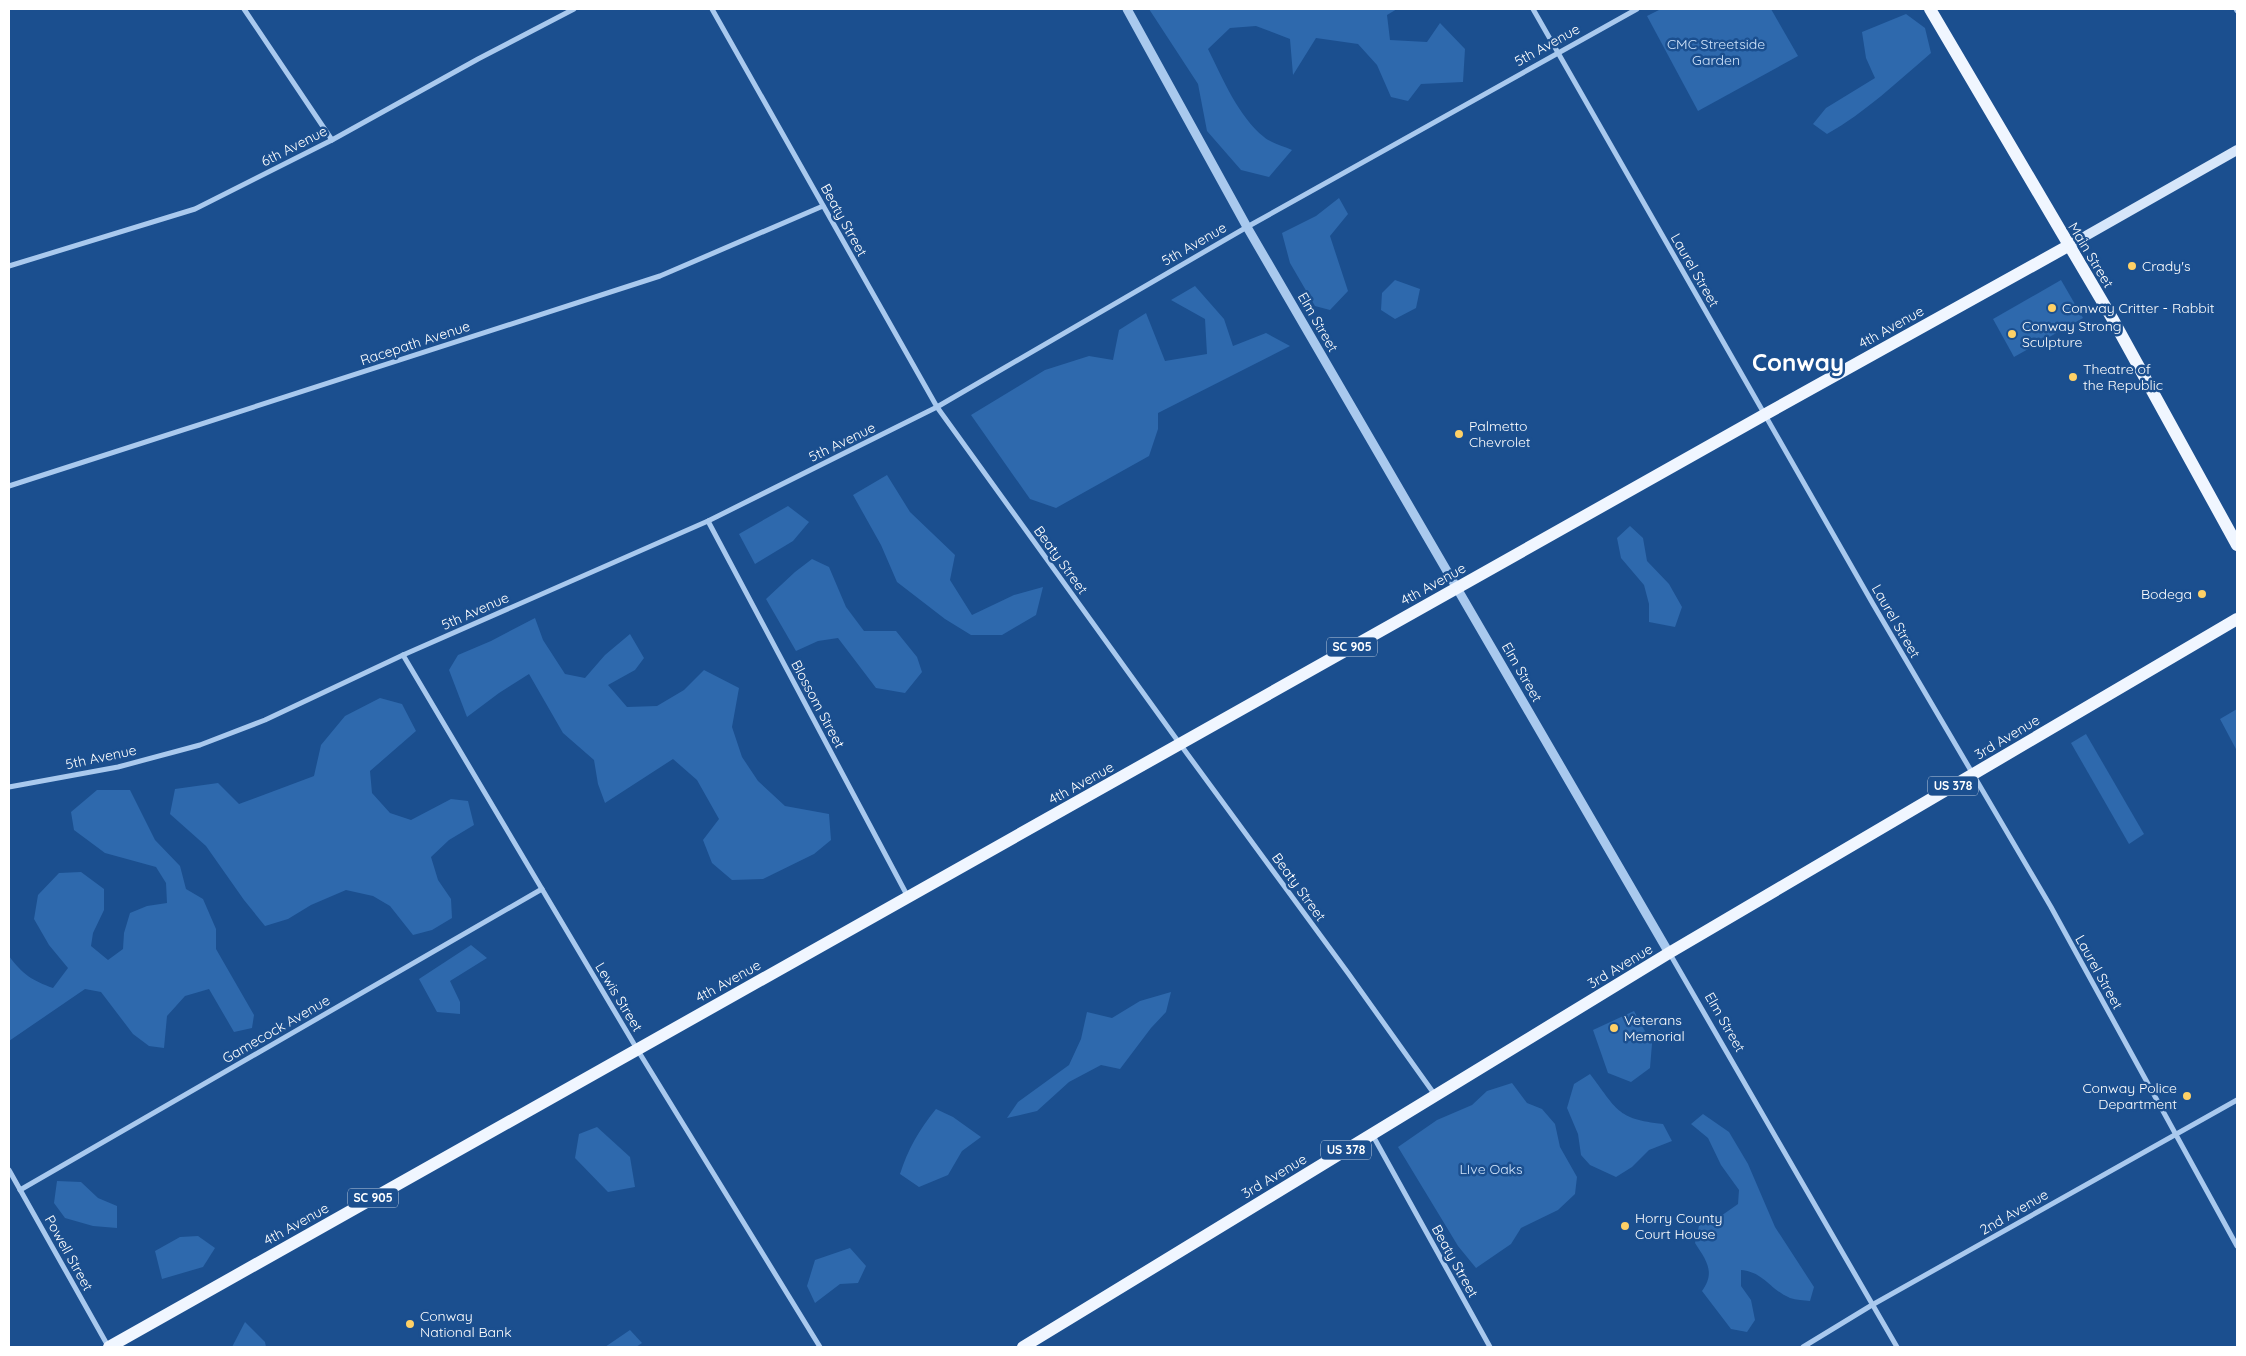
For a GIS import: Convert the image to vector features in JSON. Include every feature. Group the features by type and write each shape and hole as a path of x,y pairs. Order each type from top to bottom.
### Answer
{"main road":[{"name":"Main Street","path":"1930,9 2112,318 2237,545"},
{"name":"SC 905","path":"2068,246 2237,150"},
{"name":"4th Avenue","path":"109,1347 1764,415 2068,246"},
{"name":"3rd Avenue","path":"1023,1347 1669,953 2237,619"}],"street":[{"path":"244,9 332,140"},
{"name":"6th Avenue","path":"9,266 195,209 332,140 478,59 574,9"},
{"name":"Beaty Street","path":"712,9 937,407 1435,1095"},
{"name":"Elm Street","path":"1126,9 1247,227 1896,1347"},
{"name":"Laurel Street","path":"1533,9 1764,415 1972,775 2051,907 2237,1246"},
{"name":"5th Avenue","path":"9,787 118,767 200,746 264,720 403,655 708,521 937,407 1247,227 1637,9"},
{"name":"Racepath Avenue","path":"9,486 660,276 823,206"},
{"name":"Blossom Street","path":"708,521 908,897"},
{"name":"Lewis Street","path":"403,655 637,1049 820,1347"},
{"name":"Gamecock Avenue","path":"20,1190 542,889"},
{"name":"2nd Avenue","path":"1803,1347 1872,1305 2237,1100"},
{"name":"Beaty Street","path":"1372,1134 1490,1347"},
{"name":"Powell Street","path":"9,1170 109,1347"}],"green space":[{"path":"1149,9 1397,9 1387,15 1390,40 1427,42 1440,23 1465,49 1463,82 1421,84 1408,101 1391,97 1377,65 1358,44 1316,38 1293,75 1290,39 1256,26 1230,28 1208,49 1225,84 1246,119 1264,137 1292,150 1269,177 1241,170 1207,131 1198,84"},
{"name":"CMC Streetside Garden","path":"1661,9 1771,9 1798,56 1698,111 1647,16"},
{"path":"1906,14 1925,28 1931,53 1868,106 1827,134 1813,124 1826,108 1875,78 1866,58 1862,32"},
{"path":"1339,198 1348,214 1330,236 1348,291 1330,310 1315,306 1290,263 1282,233 1316,216"},
{"path":"1395,280 1420,289 1416,308 1395,319 1381,310 1382,293"},
{"path":"2061,280 2083,318 2014,357 1993,319"},
{"path":"1195,286 1224,319 1233,346 1266,333 1290,346 1158,413 1158,429 1149,456 1056,508 1030,499 971,415 1045,370 1089,356 1113,360 1119,330 1146,313 1165,361 1207,354 1205,319 1171,300"},
{"path":"887,475 910,512 955,555 950,580 972,615 1014,595 1043,587 1036,615 1002,635 971,635 945,619 897,582 881,545 853,495"},
{"path":"788,506 809,522 793,541 755,564 739,534"},
{"path":"1630,526 1643,538 1647,561 1669,584 1682,607 1675,627 1649,622 1649,604 1644,585 1621,558 1617,538"},
{"path":"812,559 829,567 846,607 864,631 896,631 917,657 922,672 905,693 876,688 838,638 818,641 796,651 766,599"},
{"path":"535,618 543,640 565,674 585,678 605,655 630,634 644,658 635,670 608,685 627,707 657,706 684,690 704,670 739,688 732,727 742,757 758,781 785,806 829,814 831,840 814,854 763,879 732,880 712,863 703,840 719,819 697,780 673,759 605,803 598,784 594,760 563,733 529,674 467,717 449,670 458,655 491,641"},
{"path":"380,698 402,704 416,731 370,771 372,793 390,813 411,820 451,799 468,801 474,825 449,840 431,857 438,880 451,899 452,918 432,930 413,935 390,906 373,896 346,890 311,905 288,919 265,926 206,846 170,814 175,789 218,783 239,804 314,776 321,745 345,716"},
{"path":"2237,709 2237,751 2220,719"},
{"path":"2086,734 2144,834 2129,844 2071,743"},
{"path":"97,790 130,790 155,840 180,866 186,889 203,899 216,929 216,949 254,1015 252,1028 234,1032 209,989 185,996 167,1016 164,1048 149,1046 133,1034 101,992 85,989 9,1041 9,956 28,976 53,988 68,968 49,945 34,919 38,895 59,873 81,872 104,889 104,910 93,933 91,946 108,960 123,949 124,933 130,913 147,906 167,903 166,883 156,867 105,853 74,830 71,812"},
{"path":"471,945 487,958 450,981 460,1002 460,1014 437,1012 419,979"},
{"path":"1171,992 1166,1012 1151,1028 1120,1069 1101,1065 1069,1082 1037,1111 1007,1118 1018,1102 1069,1065 1081,1039 1087,1012 1112,1018 1140,1001"},
{"path":"1634,1011 1652,1044 1650,1068 1631,1082 1608,1073 1593,1030"},
{"path":"1590,1074 1619,1110 1636,1119 1663,1124 1672,1141 1649,1150 1632,1167 1616,1177 1590,1165 1581,1155 1578,1134 1567,1108 1574,1084"},
{"name":"LIve Oaks","path":"1512,1083 1527,1103 1542,1109 1555,1124 1560,1147 1577,1177 1575,1194 1558,1210 1521,1228 1511,1244 1476,1268 1458,1246 1398,1147 1437,1120 1472,1105 1487,1091"},
{"path":"936,1109 953,1117 981,1137 962,1151 948,1175 919,1187 900,1174 915,1140 924,1124"},
{"path":"1703,1114 1729,1132 1748,1164 1775,1227 1814,1287 1810,1301 1792,1299 1761,1277 1749,1271 1741,1270 1741,1286 1751,1300 1755,1320 1747,1332 1731,1329 1702,1291 1709,1272 1706,1261 1695,1243 1699,1226 1718,1218 1738,1204 1739,1190 1721,1165 1708,1138 1691,1124"},
{"path":"597,1127 630,1157 635,1187 608,1192 575,1158 579,1134"},
{"path":"57,1181 81,1182 98,1198 117,1206 117,1228 93,1226 65,1218 54,1203"},
{"path":"198,1236 215,1248 203,1267 162,1279 155,1251 180,1237"},
{"path":"850,1248 866,1266 858,1283 840,1284 815,1303 807,1286 815,1260"},
{"path":"245,1322 265,1342 266,1347 232,1347"},
{"path":"630,1330 642,1343 636,1347 605,1347"}],"place":[{"name":"Crady's","path":"2132,266"},
{"name":"Conway Critter - Rabbit","path":"2052,308"},
{"name":"Conway Strong Sculpture","path":"2012,334"},
{"name":"Theatre of the Republic","path":"2073,377"},
{"name":"Palmetto Chevrolet","path":"1459,434"},
{"name":"Bodega","path":"2202,594"},
{"name":"Veterans Memorial","path":"1614,1028"},
{"name":"Conway Police Department","path":"2187,1096"},
{"name":"Horry County Court House","path":"1625,1226"},
{"name":"Conway National Bank","path":"410,1324"}],"district":[{"name":"Conway","path":"1798,363"}]}
